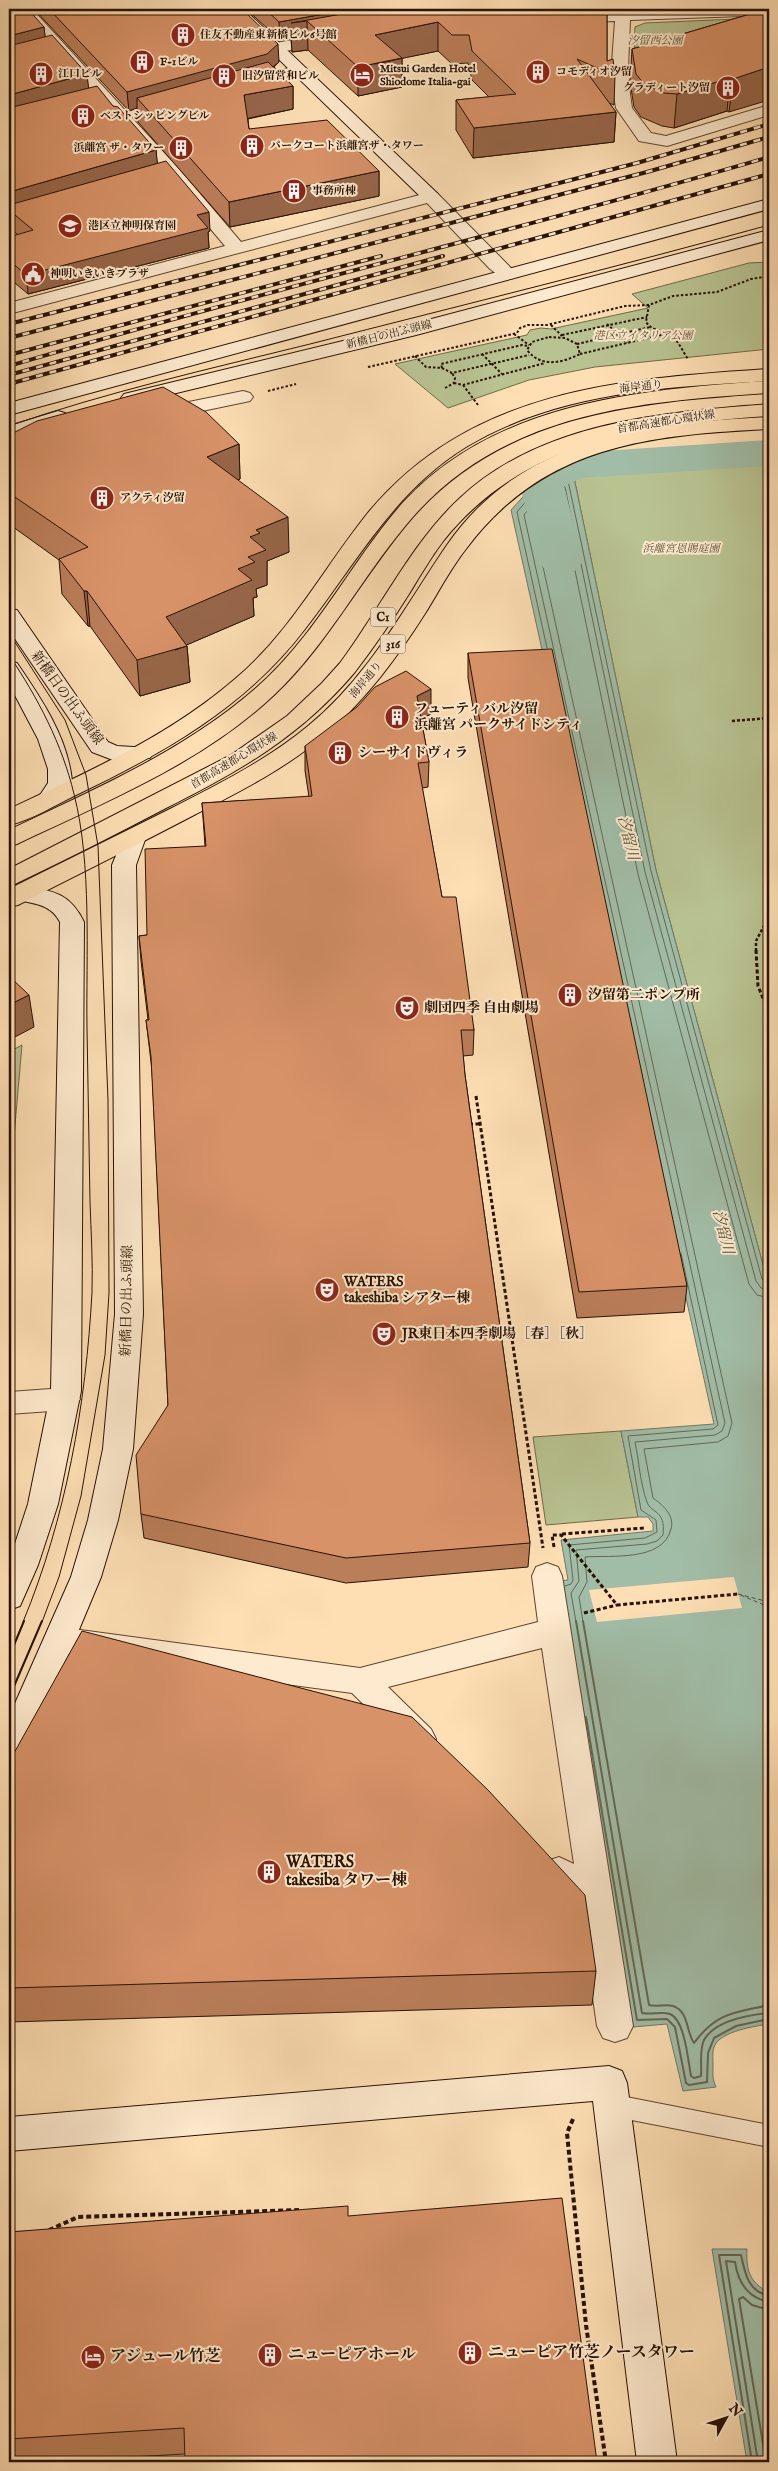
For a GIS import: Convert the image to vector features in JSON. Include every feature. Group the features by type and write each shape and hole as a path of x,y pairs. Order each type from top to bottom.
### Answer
{"main road":[{"name":"海岸通り","path":"9,818 142,753 173,735 223,701 265,664 300,624 375,518 396,493 426,466 461,440 505,419 584,396 643,386 769,375"},
{"name":"首都高速都心環状線","path":"9,839 160,764 219,728 244,710 287,670 306,649 419,496 446,472 477,450 532,425 599,406 672,394 769,387"},
{"name":"首都高速都心環状線","path":"13,890 217,773 285,730 312,707 352,663 449,522 472,499 507,473 565,445 617,430 687,417 769,410"},
{"name":"海岸通り","path":"13,890 134,837 272,762 305,740 333,716 378,667 457,546 511,488 549,464 619,439 685,429 769,423"}],"street":[{"path":"24,9 94,98 122,120 172,172 237,249"},
{"path":"235,9 431,197 496,265 508,274"},
{"path":"556,19 621,12 769,10"},
{"path":"621,12 619,77 624,108 645,138 667,141 769,110"},
{"path":"276,48 346,35"},
{"path":"619,77 685,57"},
{"path":"225,90 299,70"},
{"path":"122,120 141,114"},
{"path":"153,178 172,172"},
{"path":"11,307 431,197"},
{"path":"9,409 508,274 658,236 769,204"},
{"name":"新橋日の出ふ頭線","path":"110,403 408,331 769,235"},
{"path":"143,419 243,397"},
{"path":"9,432 74,413"},
{"name":"新橋日の出ふ頭線","path":"9,615 100,747 113,753 142,753"},
{"path":"9,668 39,719 59,764 60,784 50,798"},
{"name":"新橋日の出ふ頭線","path":"9,1746 29,1711 86,1576 103,1520 118,1449 129,1314 124,865 134,837"},
{"path":"9,1597 23,1565 43,1504 65,1399 72,922 67,909 57,900 13,890"},
{"path":"9,1403 65,1399"},
{"path":"548,1576 615,2026"},
{"path":"73,1642 360,1681 556,1631"},
{"path":"360,1681 439,1757"},
{"path":"540,1854 598,1909"},
{"path":"9,2134 609,2083 657,2462"}],"lane":[{"path":"611,2105 769,2136"}],"path":[{"path":"362,368 514,334 520,328 528,325 551,324 630,306 649,305 673,296 717,292 751,279 769,276"},
{"path":"649,305 646,322 665,334 671,335 678,342 691,364"},
{"path":"575,312 581,317"},
{"path":"442,368 441,364 522,345 529,346 540,338 562,336 607,324 647,317"},
{"path":"551,324 562,336 577,344 650,326"},
{"path":"607,324 628,344"},
{"path":"514,334 529,346"},
{"path":"452,373 529,355 545,362 564,360 580,354 587,354 665,334"},
{"path":"577,344 580,354"},
{"path":"529,346 529,355"},
{"path":"482,354 503,375"},
{"path":"415,356 426,367 442,368 452,373 455,378 454,383"},
{"path":"445,388 454,383 462,385 542,365 545,362"},
{"path":"462,385 478,405"},
{"path":"280,388 288,386"},
{"path":"732,721 769,718"},
{"path":"769,858 769,880"},
{"path":"769,901 766,922 756,941 758,986 769,1013"},
{"path":"476,1096 548,1576 559,1575 552,1535 645,1528"},
{"path":"468,1124 480,1124"},
{"path":"561,1534 617,1605"},
{"path":"594,1612 617,1605 738,1594"},
{"path":"46,2231 78,2217 303,2210"},
{"path":"586,2326 606,2462"}],"green space":[{"name":"汐留西公園","path":"759,18 634,60 635,27 645,23"},
{"name":"港区立イタリア公園","path":"769,262 769,349 595,367 529,380 448,408 395,364 527,335 530,330 551,329 648,308 632,294 749,263"},
{"name":"浜離宮恩賜庭園","path":"769,455 769,1287 656,870 572,468"},
{"path":"22,1045 9,1194 9,1052"},
{"path":"621,1431 638,1517 546,1525 533,1437"}],"water":[{"path":"572,468 656,870 769,1287 769,2024 740,2030 719,2040 714,2047 713,2054 713,2076 716,2087 683,2091 667,2024 633,2027 557,1581 568,1580 561,1540 653,1531 653,1524 648,1517 638,1517 621,1431 714,1424 511,510 531,488"},
{"path":"712,2249 747,2249 747,2263 750,2275 757,2284 769,2292 769,2462 747,2462"}],"pier":[{"path":"734,1577 742,1608 597,1622 589,1590"}],"building":[{"path":"9,9 28,9 44,27 9,36"},
{"path":"49,9 242,9 278,44 267,54 127,92"},
{"path":"265,9 352,9 279,22"},
{"path":"370,9 607,9 607,61 613,59 615,76 577,59 616,112 474,128 456,100 516,94 472,51 469,35 452,35 438,22 375,35 402,58 358,67 307,21 291,23"},
{"path":"769,9 769,67 677,94 664,93 644,84 636,74 632,49"},
{"path":"52,35 87,74 9,95 9,46"},
{"path":"268,62 293,86 244,95 249,129 327,120 379,171 229,202 137,98"},
{"path":"97,86 113,106 118,107 156,150 9,192 9,108"},
{"path":"166,161 209,212 197,215 208,228 26,275 9,260 9,237 33,230 9,210 9,205"},
{"path":"163,387 206,412 239,444 207,457 288,517 256,530 260,533 250,537 266,550 248,557 255,562 238,569 252,580 166,617 187,646 137,660 87,591 84,591 59,559 88,547 9,493 9,435 37,421"},
{"name":"汐留第二ポンプ所","path":"552,649 687,1286 579,1292 468,653"},
{"path":"406,671 431,689 417,696 429,762 418,763 442,897 456,897 474,1030 461,1030 465,1075 530,1543 346,1558 141,1514 136,1455 168,1405 151,1057 146,1020 149,1020 139,936 147,935 145,849 206,846 202,803 312,796 305,746 357,707 375,687"},
{"path":"9,976 29,995 9,1005"},
{"name":"WATERS takesiba タワー棟","path":"82,1631 412,1717 488,1790 585,1895 596,1971 9,1988 9,1762"},
{"path":"562,2198 597,2462 185,2462 184,2428 9,2439 9,2232 348,2206 348,2216"}],"waterway":[{"name":"汐留川","path":"561,561 541,481 572,466 769,453"}],"ferry route":[{"path":"769,1602 738,1594 769,1607"}],"tram line":[{"path":"9,426 83,402 158,382 540,286 769,225"},
{"path":"9,633 65,720 86,775 98,846 108,1100 109,1293 105,1355 81,1496 59,1577 42,1622"},
{"path":"9,655 30,688 48,722 69,775 80,821 87,910 87,1028 92,1270 89,1334 79,1419 62,1502 38,1583 23,1622"},
{"path":"9,1657 24,1621"},
{"path":"9,1698 42,1621"}],"railway":[{"path":"9,324 637,163 769,124"},
{"path":"9,338 647,172 769,137"},
{"path":"9,366 199,312 769,157"},
{"path":"9,384 769,174"},
{"path":"9,355 381,256"},
{"path":"9,375 443,256"}],"place":[{"name":"住友不動産東新橋ビル6号館","path":"183,35"},
{"name":"F-1ビル","path":"142,62"},
{"name":"コモディオ汐留","path":"538,72"},
{"name":"江口ビル","path":"41,74"},
{"name":"Mitsui Garden Hotel Shiodome Italia-gai","path":"362,75"},
{"name":"旧汐留営和ビル","path":"224,76"},
{"name":"グラディート汐留","path":"728,88"},
{"name":"ベストシッピングビル","path":"83,116"},
{"name":"パークコート浜離宮ザ・タワー","path":"252,146"},
{"name":"浜離宮 ザ・タワー","path":"181,148"},
{"name":"事務所棟","path":"294,191"},
{"name":"港区立神明保育園","path":"70,226"},
{"name":"神明いきいきプラザ","path":"33,274"},
{"name":"アクティ汐留","path":"102,498"},
{"name":"フューティバル汐留 浜離宮 パークサイドシティ","path":"397,717"},
{"name":"シーサイドヴィラ","path":"340,753"},
{"name":"汐留第二ポンプ所","path":"570,995"},
{"name":"劇団四季 自由劇場","path":"407,1008"},
{"name":"WATERS takeshiba シアター棟","path":"327,1290"},
{"name":"JR東日本四季劇場［春］［秋］","path":"384,1334"},
{"name":"WATERS takesiba タワー棟","path":"269,1872"},
{"name":"ニューピア竹芝ノースタワー","path":"470,2353"},
{"name":"ニューピアホール","path":"270,2355"},
{"name":"アジュール竹芝","path":"93,2357"}]}
